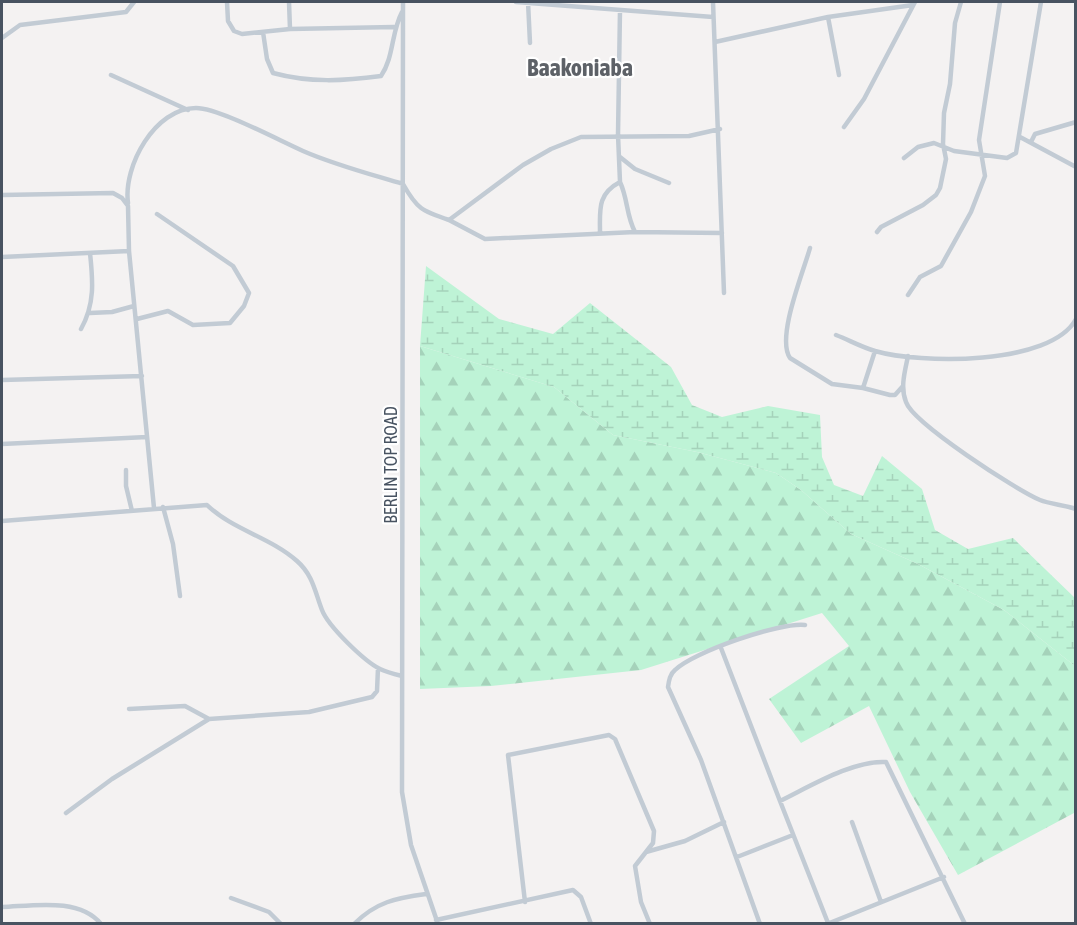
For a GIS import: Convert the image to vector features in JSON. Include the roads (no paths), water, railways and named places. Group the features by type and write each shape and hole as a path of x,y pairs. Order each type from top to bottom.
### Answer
{"street":[{"path":"2,38 20,25 126,12 134,2"},
{"path":"227,2 228,21 234,32 242,34 290,29 394,27"},
{"path":"289,2 290,29"},
{"name":"BERLIN TOP ROAD","path":"403,2 402,792 411,845 437,922"},
{"path":"516,2 713,17"},
{"path":"528,2 530,43"},
{"path":"713,2 720,129 724,293"},
{"path":"877,232 881,227 903,217 936,195 944,175 946,159 943,144 955,23 961,2"},
{"path":"908,295 920,277 941,266 971,212 985,176 979,140 1000,2"},
{"path":"904,158 924,145 943,144 954,150 1011,158 1017,151 1020,137 1041,2"},
{"path":"715,42 828,17 914,3"},
{"path":"844,127 864,99 914,3"},
{"path":"263,32 267,60 273,74 320,81 353,81 381,76 388,65 394,27 403,10"},
{"path":"620,10 618,135 620,182 627,201 627,214 635,232"},
{"path":"828,17 839,75"},
{"path":"111,75 188,110"},
{"path":"154,508 129,251 126,193 131,166 145,141 157,127 175,114 196,108 211,112 304,152 403,184 414,204 420,209 449,220 485,239 635,232 722,233"},
{"path":"1030,142 1035,134 1076,122"},
{"path":"449,220 523,165 551,149 581,137 689,136 720,129"},
{"path":"1020,137 1076,167"},
{"path":"620,157 635,169 669,183"},
{"path":"600,233 600,201 606,191 620,182"},
{"path":"2,195 113,193 122,198 128,206"},
{"path":"137,320 168,311 194,325 230,323 244,306 249,293 233,266 157,214"},
{"path":"810,248 784,337 790,358 832,384 863,388 890,395 895,395 903,386"},
{"path":"2,257 129,251"},
{"path":"81,329 90,313 93,290 90,253"},
{"path":"90,313 112,312 134,306"},
{"path":"836,335 875,351 939,360 1002,356 1061,337 1076,319"},
{"path":"863,388 875,351"},
{"path":"908,356 903,386 906,404 962,453 1016,488 1042,501 1076,509"},
{"path":"2,380 142,376"},
{"path":"2,444 147,437"},
{"path":"126,470 126,486 132,511"},
{"path":"2,521 207,505 231,522 284,550 299,563 312,579 321,610 331,627 378,668 402,676"},
{"path":"163,507 173,544 180,596"},
{"path":"760,924 724,822 668,687 670,676 676,668 734,640 779,627 805,625"},
{"path":"721,648 827,923 944,877"},
{"path":"66,813 112,779 209,718 309,712 369,698 377,691 378,668"},
{"path":"129,709 185,706 209,718"},
{"path":"525,902 507,761 509,754 612,736 654,831 654,839 636,862 635,873 641,902 650,924"},
{"path":"780,801 830,776 863,765 886,762 944,877 964,923"},
{"path":"646,852 685,841 724,822"},
{"path":"852,822 881,903"},
{"path":"737,857 793,835"},
{"path":"437,922 573,890 581,897 591,924"},
{"path":"354,924 367,911 390,899 426,894"},
{"path":"231,898 269,912 280,924"},
{"path":"2,907 62,906 81,909 94,915 101,924"}],"district":[{"name":"Baakoniaba","path":"580,67"}]}
